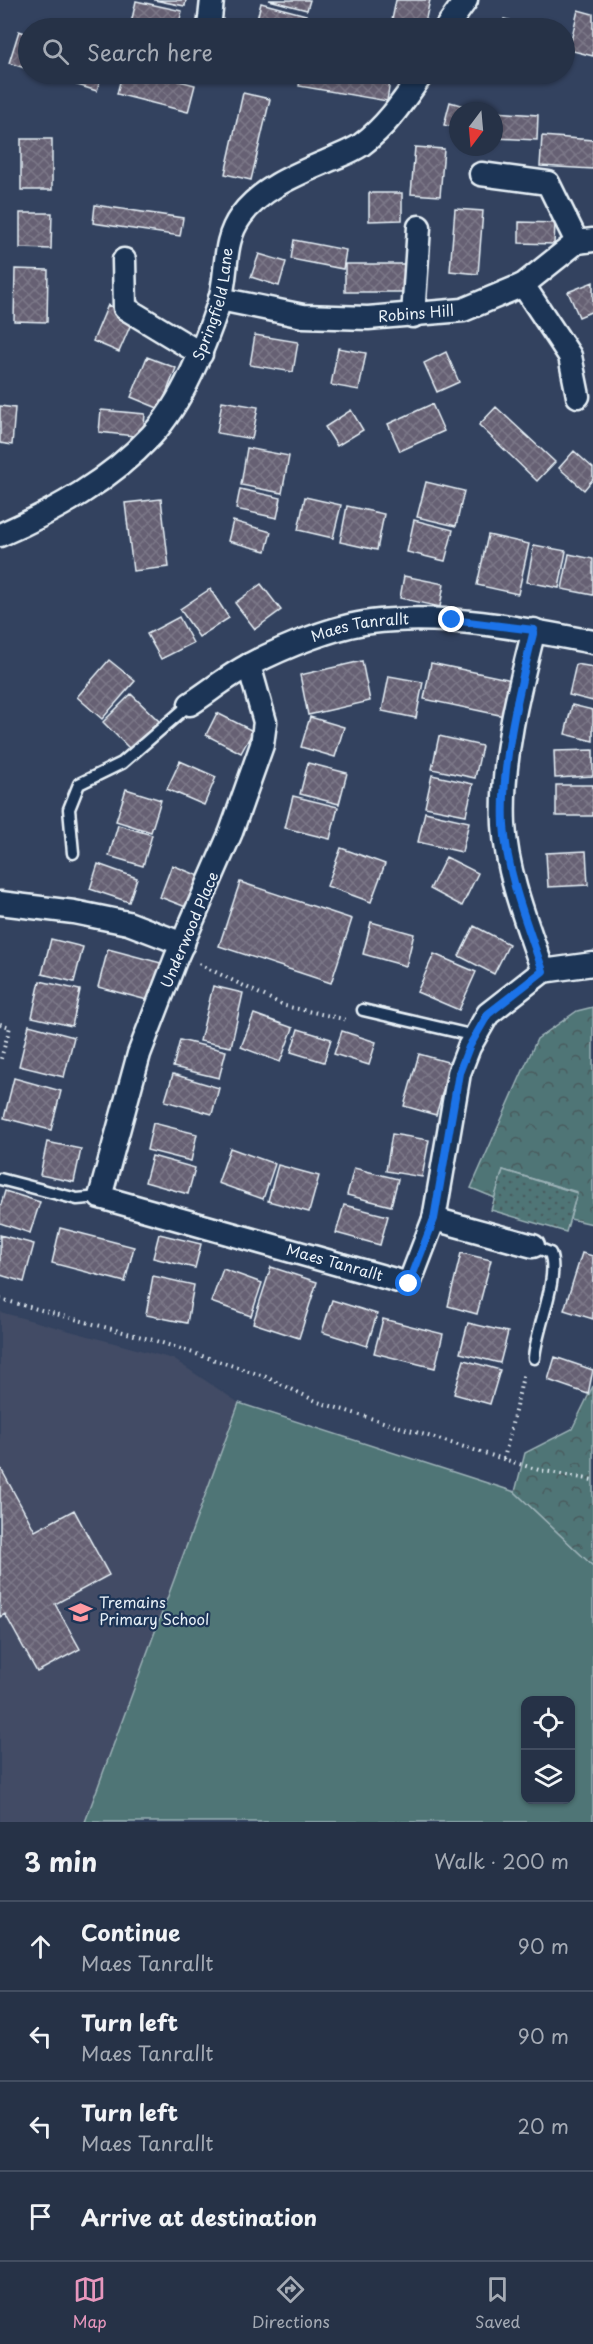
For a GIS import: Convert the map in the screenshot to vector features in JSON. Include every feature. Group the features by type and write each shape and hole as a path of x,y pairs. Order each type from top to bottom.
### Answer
{"street":[{"path":"210,18 212,0"},
{"path":"453,18 466,0"},
{"name":"Springfield Lane","path":"0,535 64,504 112,472 152,435 201,354 220,299 228,242 241,216 260,197 289,177 359,147 387,123 415,84"},
{"path":"481,174 548,183 585,241"},
{"path":"413,316 419,227"},
{"name":"Robins Hill","path":"220,299 303,316 368,318 463,310 523,285 585,241"},
{"path":"124,260 125,308 201,354"},
{"path":"523,285 570,356 578,396"},
{"name":"Maes Tanrallt","path":"190,704 249,665 306,640 370,622 452,620 534,630 593,642"},
{"path":"534,630 509,749 504,824 518,896 543,971 593,964"},
{"name":"Underwood Place","path":"100,1197 139,1054 231,832 262,745 265,722 249,665"},
{"path":"0,903 74,912 128,923 180,951"},
{"name":"Maes Tanrallt","path":"100,1197 409,1284 434,1219 459,1073 475,1036 488,1014 543,971"},
{"path":"434,1219 533,1246"}],"lane":[{"path":"73,853 69,809 78,784 122,763 190,704"},
{"path":"363,1010 475,1036"},
{"path":"0,1179 77,1199 100,1197"},
{"path":"533,1246 550,1253 552,1269 537,1333 534,1358"}],"path":[{"path":"180,951 285,1006 353,1021"},
{"path":"0,1024 10,1027 0,1062"},
{"path":"0,1299 153,1340 264,1376 318,1402 539,1470 593,1480"}],"shaded area":[{"name":"Tremains Primary School","path":"0,1312 173,1359 239,1403 85,1822 0,1822"}],"green space":[{"path":"593,1007 593,1224 570,1219 577,1192 503,1170 495,1198 471,1188 537,1039 577,1011"},
{"path":"503,1170 577,1193 566,1232 491,1210"},
{"path":"593,1386 593,1566 515,1492 525,1453 572,1429"},
{"path":"239,1403 515,1492 593,1566 593,1822 85,1822"}],"building":[{"path":"154,0 186,0 185,6"},
{"path":"269,0 310,0 307,10"},
{"path":"396,0 430,0 426,18 392,18"},
{"path":"136,1 182,11 180,18 132,18"},
{"path":"261,3 306,15 305,18 257,18"},
{"path":"578,10 593,14 593,56 575,52 575,23"},
{"path":"18,34 18,66 9,63"},
{"path":"74,84 99,84 97,91"},
{"path":"120,84 195,85 188,112 117,94"},
{"path":"299,84 390,84 387,101 299,86"},
{"path":"243,93 270,99 251,180 225,174"},
{"path":"449,106 449,126 444,125"},
{"path":"503,113 538,115 537,140 503,138"},
{"path":"542,136 593,140 593,169 540,166"},
{"path":"21,139 52,139 52,190 21,190"},
{"path":"415,147 444,149 440,196 411,194"},
{"path":"369,193 402,193 402,220 369,221"},
{"path":"95,205 183,218 180,236 93,223"},
{"path":"455,209 483,211 478,274 450,271"},
{"path":"20,213 52,213 51,249 20,248"},
{"path":"519,222 555,223 554,244 519,243"},
{"path":"294,240 346,250 343,269 291,259"},
{"path":"259,254 286,262 279,286 251,277"},
{"path":"345,264 410,264 410,292 345,292"},
{"path":"15,269 48,270 47,322 14,321"},
{"path":"593,282 593,311 579,317 568,292"},
{"path":"108,305 134,317 119,352 93,341"},
{"path":"255,335 298,342 293,372 250,365"},
{"path":"338,348 366,353 359,390 331,385"},
{"path":"446,352 459,382 437,392 424,363"},
{"path":"147,357 176,368 160,409 131,397"},
{"path":"222,401 258,407 252,439 217,433"},
{"path":"432,404 444,431 400,451 388,424"},
{"path":"0,406 15,408 12,445 0,443"},
{"path":"496,407 555,462 537,481 479,425"},
{"path":"101,410 145,414 143,437 99,432"},
{"path":"351,410 363,430 337,446 325,427"},
{"path":"247,448 289,456 282,493 241,485"},
{"path":"574,451 593,468 593,479 584,490 559,468"},
{"path":"426,482 464,491 456,526 417,517"},
{"path":"240,489 281,498 277,518 236,509"},
{"path":"305,497 341,505 333,538 298,530"},
{"path":"161,499 169,567 133,571 125,503"},
{"path":"347,506 384,514 377,550 340,542"},
{"path":"414,520 453,530 445,561 407,552"},
{"path":"233,521 271,532 266,551 228,541"},
{"path":"488,535 529,544 518,594 477,585"},
{"path":"534,545 566,551 559,588 527,582"},
{"path":"569,554 593,559 593,595 562,589"},
{"path":"404,576 444,584 440,607 400,598"},
{"path":"261,584 281,610 255,629 235,603"},
{"path":"210,589 229,618 199,637 180,609"},
{"path":"179,617 193,643 161,659 147,634"},
{"path":"109,660 135,681 102,719 77,697"},
{"path":"362,661 370,701 308,715 300,675"},
{"path":"431,663 517,681 509,717 424,699"},
{"path":"576,664 593,667 593,701 569,695"},
{"path":"389,676 423,682 416,718 382,711"},
{"path":"131,694 159,721 131,750 103,722"},
{"path":"572,705 593,710 593,741 565,734"},
{"path":"217,713 253,731 241,753 206,735"},
{"path":"310,717 344,727 335,757 301,747"},
{"path":"439,736 482,746 475,778 432,769"},
{"path":"593,750 593,776 555,778 554,751"},
{"path":"180,761 216,777 204,805 167,789"},
{"path":"308,763 347,773 339,804 300,794"},
{"path":"432,775 473,784 466,815 425,807"},
{"path":"556,785 593,785 593,816 556,816"},
{"path":"126,789 161,800 151,832 116,821"},
{"path":"293,796 338,807 330,839 285,828"},
{"path":"425,812 469,822 462,852 418,842"},
{"path":"118,825 152,835 143,866 109,856"},
{"path":"341,848 385,864 371,902 327,886"},
{"path":"586,851 588,885 548,887 546,853"},
{"path":"446,857 478,873 462,906 430,889"},
{"path":"98,864 137,878 129,902 90,889"},
{"path":"172,865 199,876 186,907 160,897"},
{"path":"240,882 352,919 331,983 219,946"},
{"path":"371,922 414,934 406,966 363,954"},
{"path":"474,926 509,944 494,974 459,956"},
{"path":"51,939 83,947 74,982 42,974"},
{"path":"108,949 161,963 151,1001 98,987"},
{"path":"434,954 476,972 459,1010 417,992"},
{"path":"40,981 80,990 72,1026 32,1017"},
{"path":"213,986 243,993 231,1047 200,1041"},
{"path":"254,1014 293,1028 280,1062 241,1047"},
{"path":"29,1025 74,1037 64,1077 19,1066"},
{"path":"298,1029 331,1039 324,1062 291,1052"},
{"path":"342,1031 376,1042 369,1065 334,1054"},
{"path":"180,1040 226,1051 219,1078 173,1067"},
{"path":"419,1054 451,1063 436,1115 404,1106"},
{"path":"173,1074 219,1088 212,1114 165,1101"},
{"path":"14,1078 61,1091 51,1130 4,1118"},
{"path":"153,1123 197,1134 191,1161 147,1150"},
{"path":"392,1134 429,1140 422,1177 386,1171"},
{"path":"47,1142 81,1149 74,1182 40,1175"},
{"path":"230,1148 275,1164 263,1199 218,1183"},
{"path":"152,1156 195,1168 188,1194 145,1182"},
{"path":"278,1165 319,1176 309,1212 268,1201"},
{"path":"354,1168 398,1179 391,1206 347,1195"},
{"path":"5,1191 40,1202 30,1233 0,1223 0,1208"},
{"path":"344,1205 388,1216 380,1245 336,1233"},
{"path":"60,1228 134,1247 125,1282 52,1263"},
{"path":"159,1234 201,1244 195,1268 153,1258"},
{"path":"0,1235 34,1244 24,1282 0,1275"},
{"path":"461,1253 491,1260 477,1314 448,1306"},
{"path":"582,1253 593,1256 593,1319 564,1310"},
{"path":"271,1267 317,1282 299,1338 253,1323"},
{"path":"223,1269 262,1283 251,1316 211,1302"},
{"path":"153,1276 194,1285 187,1323 146,1315"},
{"path":"332,1300 377,1314 367,1346 322,1332"},
{"path":"383,1319 443,1334 435,1368 374,1353"},
{"path":"468,1323 508,1332 500,1363 460,1353"},
{"path":"555,1357 593,1370 588,1394 548,1380"},
{"path":"464,1360 500,1370 490,1404 454,1394"},
{"path":"0,1467 35,1531 74,1510 109,1575 55,1604 80,1649 37,1672 5,1614 0,1617"}],"place":[{"name":"Tremains Primary School","path":"81,1612"}],"route":[{"path":"409,1284 434,1219 459,1073 469,1047 488,1014 527,981 543,971 518,896 504,824 509,749 522,677 534,630 452,620"}]}
